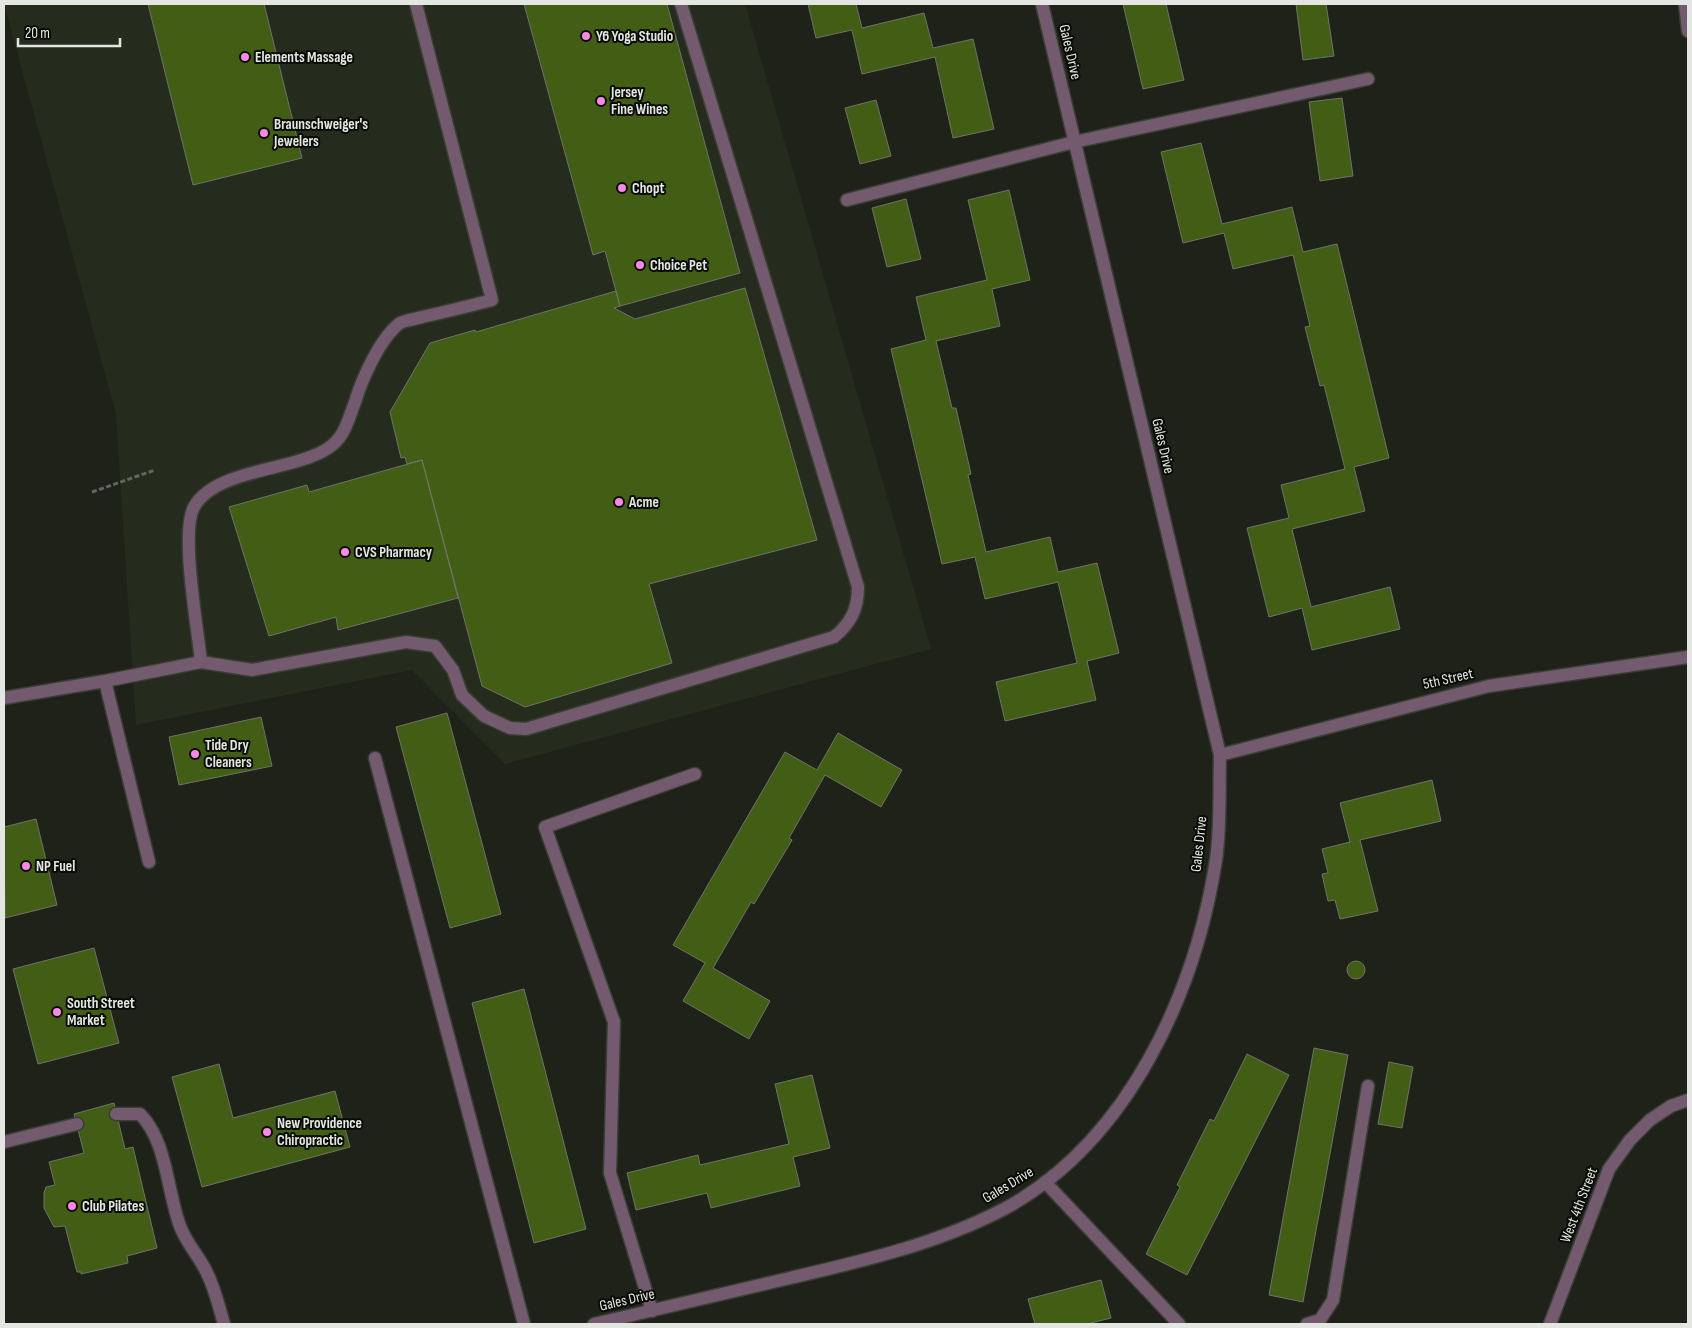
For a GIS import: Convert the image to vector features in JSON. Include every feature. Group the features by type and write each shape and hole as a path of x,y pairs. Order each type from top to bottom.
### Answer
{"street":[{"path":"201,662 189,549 189,527 193,508 204,495 222,483 313,457 328,449 340,439 349,422 355,401 368,370 378,351 401,323 492,300 416,4"},
{"path":"4,698 201,662 252,670 406,642 435,646 453,670 462,695 484,716 510,728 526,729 834,637 845,628 853,615 858,601 858,587 682,4"},
{"name":"Gales Drive","path":"594,1324 870,1259 944,1235 1004,1208 1045,1182 1084,1148 1118,1108 1173,1011 1192,963 1206,909 1216,858 1220,755 1042,4"},
{"path":"1685,4 1688,31"},
{"path":"847,200 1074,142 1368,78"},
{"name":"5th Street","path":"1220,755 1489,686 1688,657"},
{"path":"105,681 149,862"},
{"path":"375,758 524,1324"},
{"path":"652,1311 610,1173 614,1022 545,827 695,774"},
{"path":"1306,1324 1320,1320 1333,1300 1368,1086"},
{"name":"West 4th Street","path":"1550,1324 1609,1169 1630,1140 1650,1120 1671,1106 1688,1100"},
{"path":"116,1114 140,1114 146,1121 159,1150 180,1226 191,1250 207,1272 223,1321"},
{"path":"6,1142 77,1124"},
{"path":"1045,1182 1179,1324"}],"path":[{"path":"92,492 155,470"}],"shaded area":[{"path":"4,4 745,4 931,649 505,764 412,670 136,725 116,414"}],"building":[{"path":"148,4 264,4 302,158 193,185"},
{"path":"524,4 667,4 740,273 620,306 605,251 593,255"},
{"path":"808,4 856,4 862,28 924,13 933,48 973,39 994,129 953,138 935,57 862,74 852,30 816,38"},
{"path":"1123,4 1166,4 1184,80 1143,89"},
{"path":"1296,4 1326,4 1334,56 1303,60"},
{"path":"1342,98 1353,176 1320,181 1309,102"},
{"path":"876,100 891,156 860,164 845,108"},
{"path":"1201,143 1222,224 1292,207 1303,252 1337,244 1389,458 1354,467 1365,511 1292,529 1311,607 1390,587 1400,629 1312,650 1302,608 1269,617 1247,528 1289,518 1281,485 1345,469 1324,385 1320,386 1305,327 1310,326 1293,255 1233,269 1224,233 1183,243 1161,152"},
{"path":"1009,190 1030,280 992,289 1000,326 936,341 952,408 956,408 971,474 968,475 986,552 1050,537 1058,572 1097,563 1119,653 1087,661 1096,700 1005,721 996,682 1077,663 1058,582 985,599 975,557 942,564 891,349 926,340 916,297 987,280 968,200"},
{"path":"906,199 921,259 887,267 872,208"},
{"name":"Acme","path":"745,288 817,540 649,584 672,663 525,707 482,686 422,460 407,464 405,457 401,458 390,412 430,343 475,330 476,332 616,291 620,306 614,308 635,319"},
{"name":"CVS Pharmacy","path":"422,460 458,598 338,630 336,617 269,636 229,507 307,485 309,492"},
{"path":"447,713 501,914 450,928 396,727"},
{"path":"261,717 272,766 179,785 169,737"},
{"path":"838,733 902,770 881,807 825,775 789,838 792,840 754,904 751,902 713,968 770,1001 749,1039 683,1001 705,963 673,945 785,752 817,770"},
{"path":"1432,780 1441,821 1360,840 1378,911 1340,919 1335,900 1328,901 1322,874 1328,873 1322,849 1350,842 1340,803"},
{"name":"NP Fuel","path":"36,819 57,905 5,918 4,827"},
{"path":"94,948 119,1043 38,1064 13,969"},
{"path":"1356,961 1362,964 1365,970 1362,976 1356,979 1350,976 1347,970 1350,964"},
{"path":"524,989 586,1229 534,1243 472,1003"},
{"path":"1314,1048 1348,1055 1303,1302 1269,1295"},
{"path":"1247,1054 1289,1075 1187,1275 1146,1254 1180,1187 1177,1185 1210,1119 1214,1121"},
{"path":"1389,1062 1413,1067 1402,1128 1378,1124"},
{"name":"New Providence Chiropractic","path":"219,1064 233,1118 335,1091 350,1147 202,1187 172,1077"},
{"path":"812,1075 830,1148 793,1157 800,1186 711,1208 707,1193 636,1210 627,1173 698,1155 700,1165 789,1144 775,1084"},
{"path":"114,1103 125,1149 133,1147 157,1248 127,1256 128,1263 81,1274 81,1272 77,1272 65,1226 54,1227 44,1208 46,1187 55,1185 49,1162 84,1153 74,1114"},
{"path":"1101,1280 1111,1318 1087,1324 1035,1324 1028,1299"}],"place":[{"name":"Y6 Yoga Studio","path":"586,36"},
{"name":"Elements Massage","path":"245,57"},
{"name":"Jersey Fine Wines","path":"601,101"},
{"name":"Braunschweiger's Jewelers","path":"264,133"},
{"name":"Chopt","path":"622,188"},
{"name":"Choice Pet","path":"640,265"},
{"name":"Acme","path":"619,502"},
{"name":"CVS Pharmacy","path":"345,552"},
{"name":"Tide Dry Cleaners","path":"195,754"},
{"name":"NP Fuel","path":"26,866"},
{"name":"South Street Market","path":"57,1012"},
{"name":"New Providence Chiropractic","path":"267,1132"},
{"name":"Club Pilates","path":"72,1206"}]}
